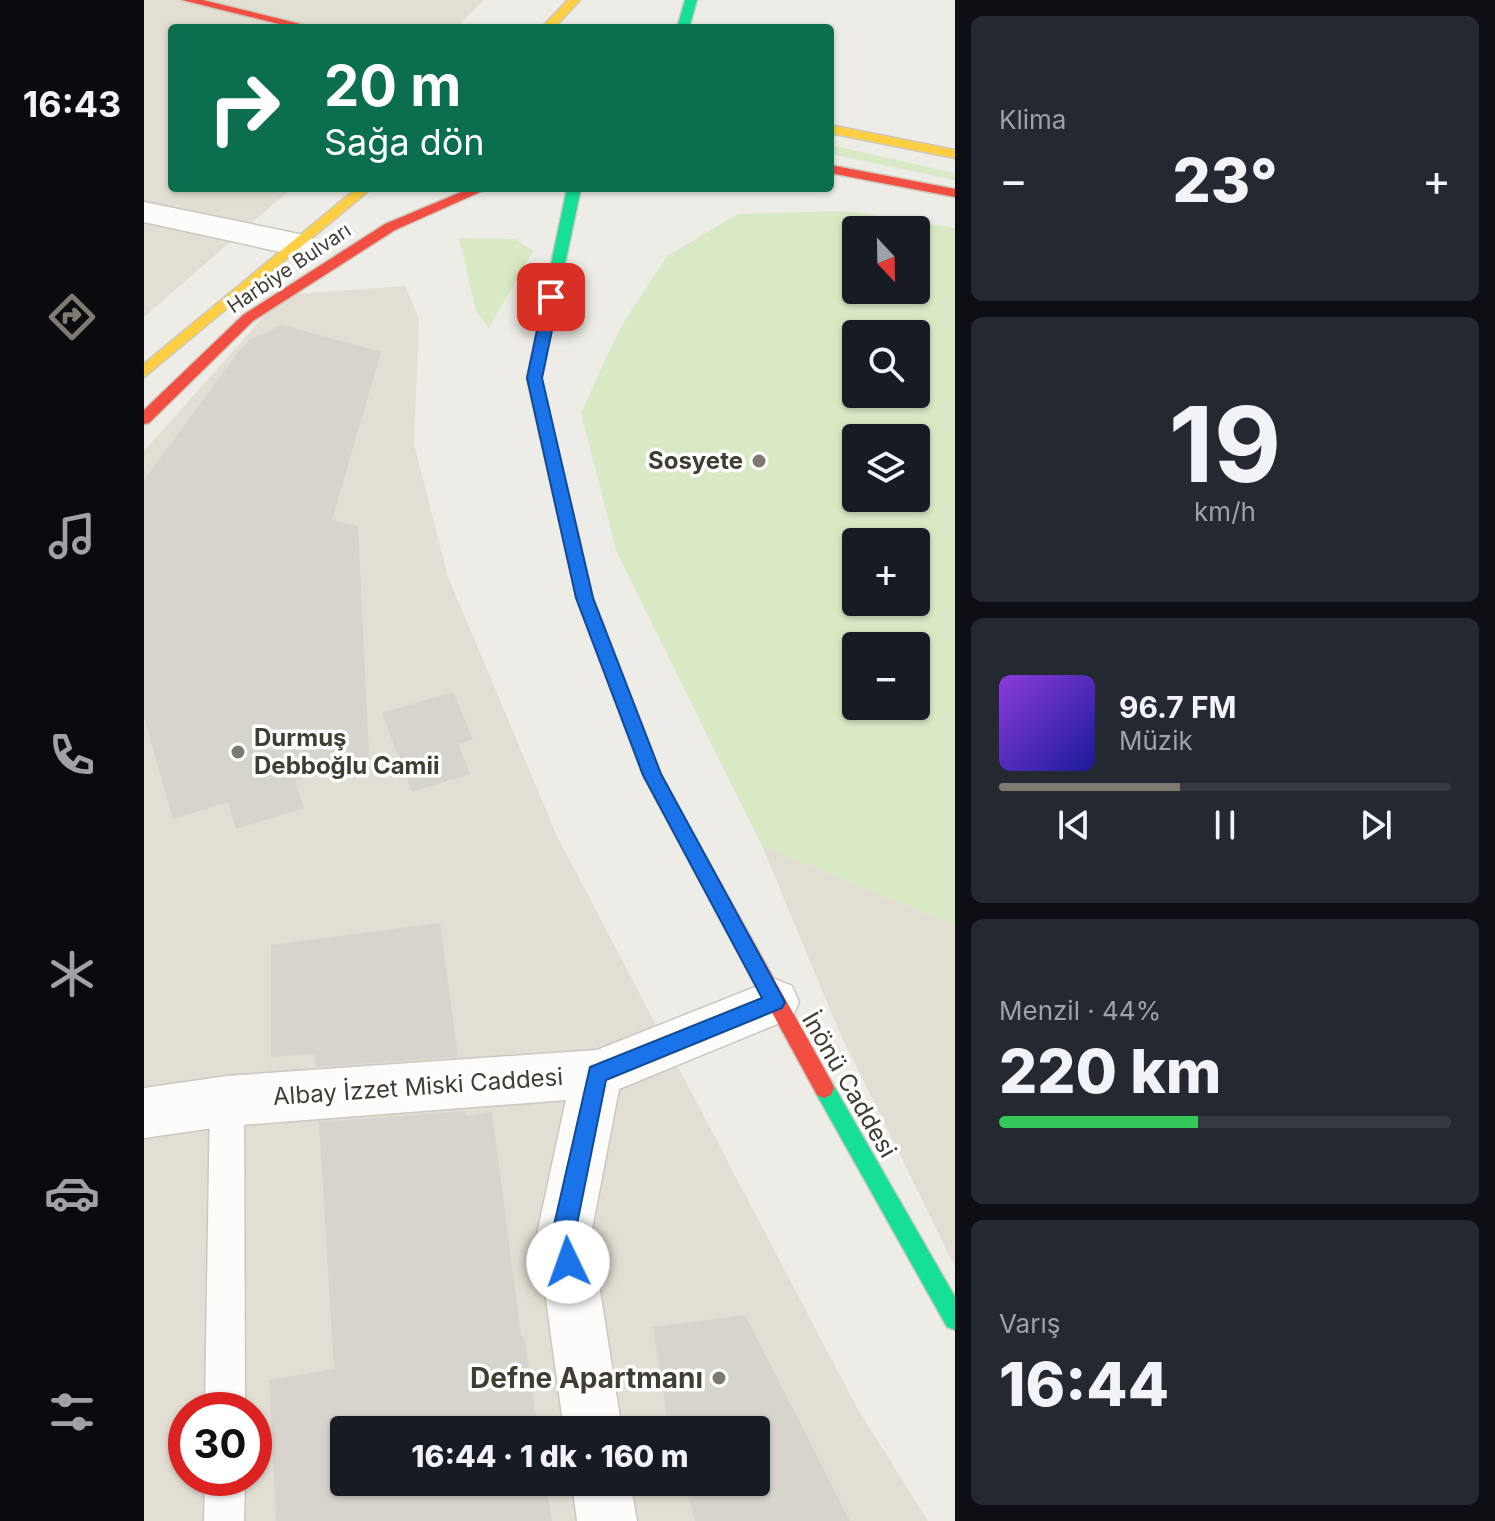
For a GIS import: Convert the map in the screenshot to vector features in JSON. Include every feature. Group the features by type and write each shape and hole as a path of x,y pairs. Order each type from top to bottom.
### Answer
{"main road":[{"path":"188,0 293,24"},
{"path":"551,24 574,0"},
{"path":"684,24 691,0"},
{"path":"834,130 955,154"},
{"path":"834,170 955,193"},
{"name":"Harbiye Bulvarı","path":"144,372 360,192"},
{"name":"Harbiye Bulvarı","path":"144,419 248,318 390,227 473,192"},
{"name":"İnönü Caddesi","path":"573,192 534,378 585,598 652,775 775,1002 955,1319"}],"street":[{"path":"144,212 299,245"},
{"name":"Albay İzzet Miski Caddesi","path":"144,1113 227,1101 597,1074 775,1002"},
{"path":"591,1416 564,1234 597,1074"},
{"path":"603,1496 607,1521"}],"lane":[{"path":"225,1392 227,1101"},
{"path":"224,1521 225,1496"}],"shaded area":[{"path":"144,0 484,0 460,24 168,24 168,192 287,192 144,317"},
{"path":"405,286 419,319 414,444 448,577 557,836 857,1408 928,1521 144,1521 144,451 283,295"},
{"path":"762,846 955,926 955,1267 839,1031"}],"green space":[{"path":"834,146 955,173 955,180 834,155"},
{"path":"848,211 879,216 842,216 842,304 930,304 930,224 955,228 955,926 762,846 617,553 581,413 620,328 667,256 738,214"},
{"path":"459,238 515,239 533,251 489,328 476,311"}],"building":[{"path":"282,325 381,352 332,520 358,526 369,757 295,781 304,808 236,829 228,802 173,819 144,717 144,480 239,351 250,340"},
{"path":"453,692 473,739 458,744 470,774 412,792 382,713"},
{"path":"440,923 458,1057 316,1067 315,1054 271,1057 271,945"},
{"path":"465,1111 466,1116 492,1112 521,1336 524,1336 536,1416 330,1416 330,1496 548,1496 552,1521 276,1521 272,1392 269,1380 334,1369 319,1122"},
{"name":"Defne Apartmanı","path":"745,1315 850,1521 695,1521 688,1496 770,1496 770,1416 667,1416 653,1327"}],"traffic: fast":[{"path":"684,24 691,0"},
{"path":"573,192 534,378 585,598 652,775 663,796"},
{"path":"824,1088 955,1319"}],"traffic: slow":[{"path":"551,24 574,0"},
{"path":"834,130 955,154"},
{"path":"144,372 360,192"}],"traffic: jam":[{"path":"188,0 293,24"},
{"path":"834,170 955,193"},
{"path":"144,419 248,318 390,227 473,192"},
{"path":"663,796 824,1088"}],"place":[{"name":"Sosyete","path":"759,461"},
{"name":"Durmuş Debboğlu Camii","path":"238,752"},
{"name":"Defne Apartmanı","path":"719,1378"}],"route":[{"path":"551,297 534,378 585,598 652,775 775,1002 597,1074 564,1234 568,1262"}]}
